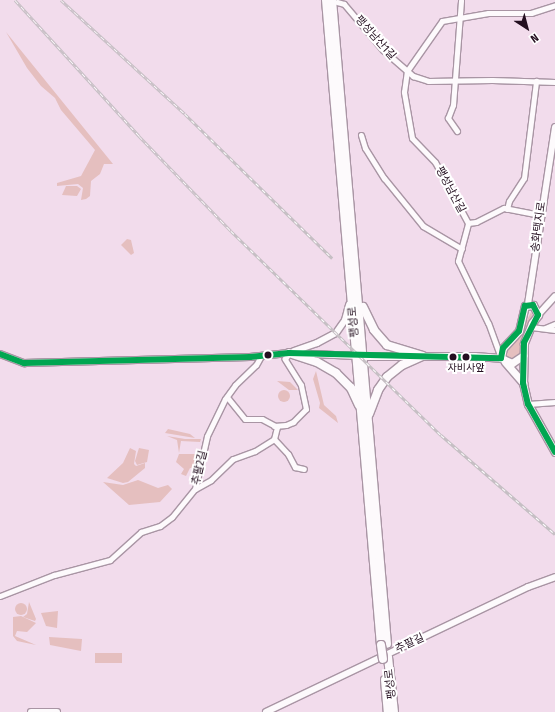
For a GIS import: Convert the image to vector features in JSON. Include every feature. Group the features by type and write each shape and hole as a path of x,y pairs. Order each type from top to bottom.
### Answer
{"main road":[{"name":"팽성로","path":"326,0 355,287 384,644 388,712"},
{"name":"팽성로","path":"335,1 355,287"},
{"path":"355,287 365,314 380,339 393,348 422,356"},
{"path":"528,304 533,305 538,315 524,343 523,383 528,404 555,452"},
{"name":"송화택지로","path":"501,358 503,348 519,331 522,310 528,304"},
{"path":"289,353 318,362 336,373 351,388 365,414"},
{"path":"361,356 501,358 512,363 517,362 524,355"},
{"path":"365,414 380,385 387,377 402,365 422,356"},
{"path":"501,358 523,383"},
{"name":"팽성로","path":"385,658 394,712"}],"street":[{"path":"457,131 448,118 453,105 461,0"},
{"name":"팽성남산1길","path":"335,1 344,4 383,50 407,71 428,81 555,82"},
{"path":"407,71 442,21 460,16 488,13 531,13 555,5"},
{"name":"팽성남산길","path":"407,71 404,92 412,138 435,162 468,223 458,261 488,323 501,358"},
{"path":"507,209 509,201 524,178 536,81"},
{"name":"송화택지로","path":"528,304 541,215 552,163 555,127"},
{"path":"361,135 365,148 387,183 423,226 462,249"},
{"name":"팽성남산길","path":"468,223 507,209 541,215"},
{"path":"274,426 286,426 299,417 306,409 302,384 285,360 289,353 324,340 340,329 348,315 348,292 355,287"},
{"path":"538,315 555,296"},
{"path":"543,328 555,324"},
{"path":"531,327 555,330"},
{"path":"0,354 24,363 261,356 289,353 361,356"},
{"name":"추팔2길","path":"0,596 54,575 110,560 141,532 160,526 172,517 195,489 207,436 227,397 235,385 256,365 261,356"},
{"path":"195,489 211,480 234,459 255,451 274,439 277,427 262,419 245,419 227,397"},
{"path":"528,404 555,402"},
{"path":"274,439 288,454 295,467 304,469"},
{"name":"추팔길","path":"266,712 528,587 555,577"},
{"path":"31,712 57,712"}],"shaded area":[{"path":"6,32 113,164 104,164 100,174 91,181 90,196 86,199 81,200 83,188 78,184 57,186 57,183 81,176 95,150 61,110 55,98 41,86 27,68"},
{"path":"66,186 77,186 81,189 77,196 62,195"},
{"path":"127,239 131,240 134,253 131,255 121,245"},
{"path":"531,312 533,316 520,355 514,362 506,357 506,352 518,339"},
{"path":"316,371 324,405 336,416 338,423 319,408 320,403 313,379"},
{"path":"277,381 290,382 298,390 289,390"},
{"path":"284,390 288,392 290,396 288,400 284,402 280,400 278,396 280,392"},
{"path":"168,429 190,434 195,438 165,433"},
{"path":"167,436 185,439 201,439 200,442 181,441 179,453 177,440"},
{"path":"130,448 136,451 134,464 136,466 145,463 145,468 128,482 123,483 107,478 123,463"},
{"path":"139,448 149,450 147,462 137,465 135,461"},
{"path":"179,454 198,454 196,469 190,468 186,476 181,474 184,469 176,462"},
{"path":"138,480 158,488 168,485 172,489 160,502 129,505 103,482 123,485"},
{"path":"29,602 36,619 35,621 23,617 27,614"},
{"path":"19,603 23,603 27,609 23,615 19,615 15,611 15,607"},
{"path":"58,611 57,628 46,626 41,613"},
{"path":"21,616 36,623 27,632 17,631 15,636 36,645 17,641 13,636 13,617"},
{"path":"49,637 82,639 81,651 50,645"},
{"path":"95,653 122,653 122,663 95,663"}],"railway":[{"path":"15,0 139,136 231,231 441,435 555,534"},
{"path":"61,0 185,114 332,258"}],"transit line":[{"path":"0,354 24,363 250,357 289,353 501,358 503,348 519,331 525,306 533,305 538,315 524,343 523,383 528,404 555,452"}],"place":[{"name":"자비사앞","path":"466,357"}]}
